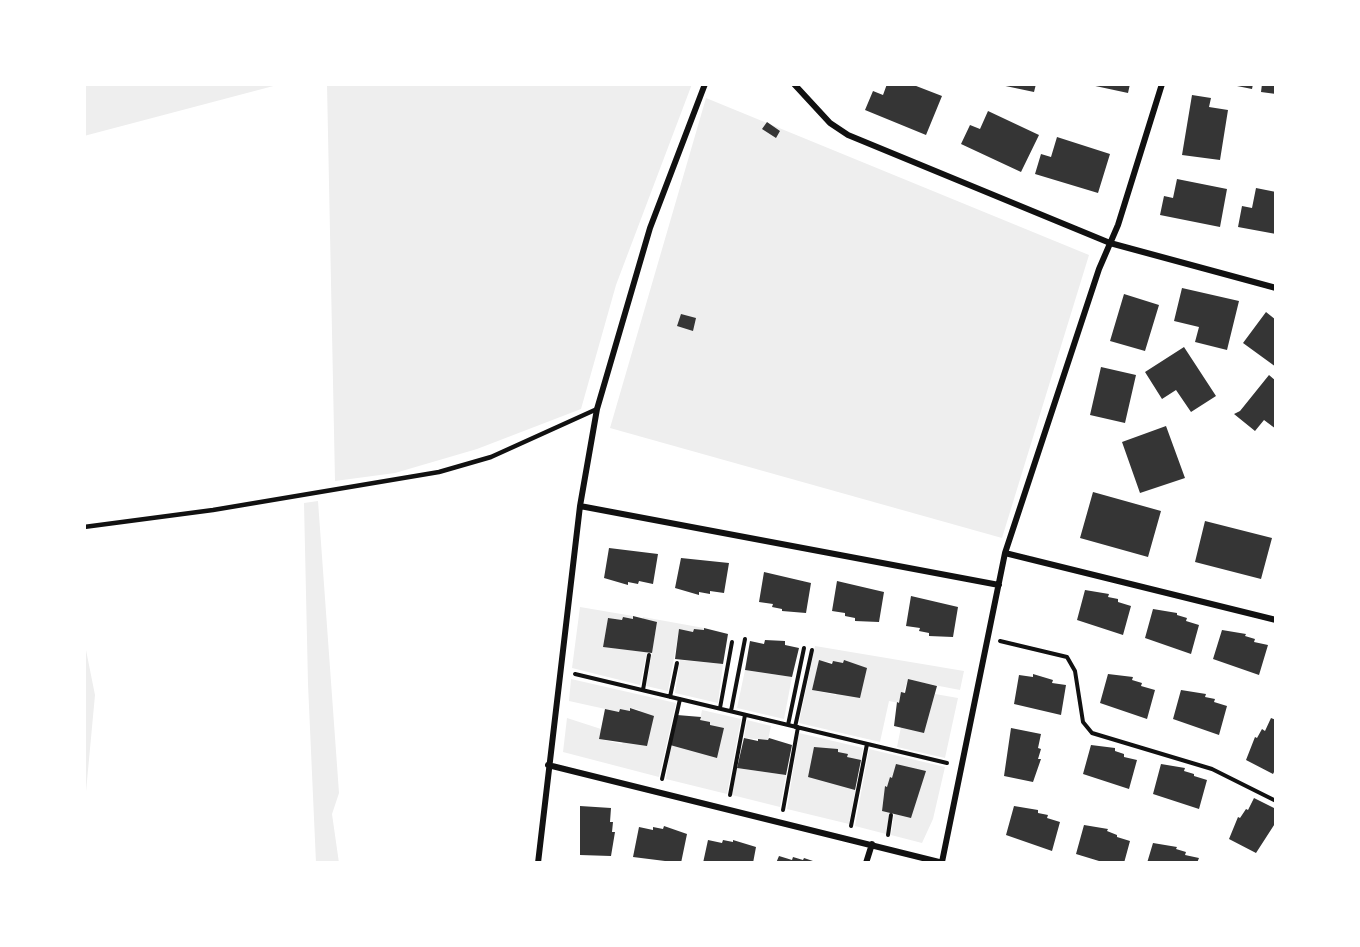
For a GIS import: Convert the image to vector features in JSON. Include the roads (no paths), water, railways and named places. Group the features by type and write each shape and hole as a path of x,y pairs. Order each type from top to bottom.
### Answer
{"street":[{"path":"538,863 580,506 597,409 650,228 705,84"},
{"path":"794,84 830,123 848,135 1110,243 1276,288"},
{"path":"548,765 943,863 1005,553 1162,84"},
{"path":"580,506 999,585"},
{"path":"1005,553 1276,620"},
{"path":"866,863 872,844"}],"lane":[{"path":"84,527 213,510 439,472 491,457 597,409"}]}
